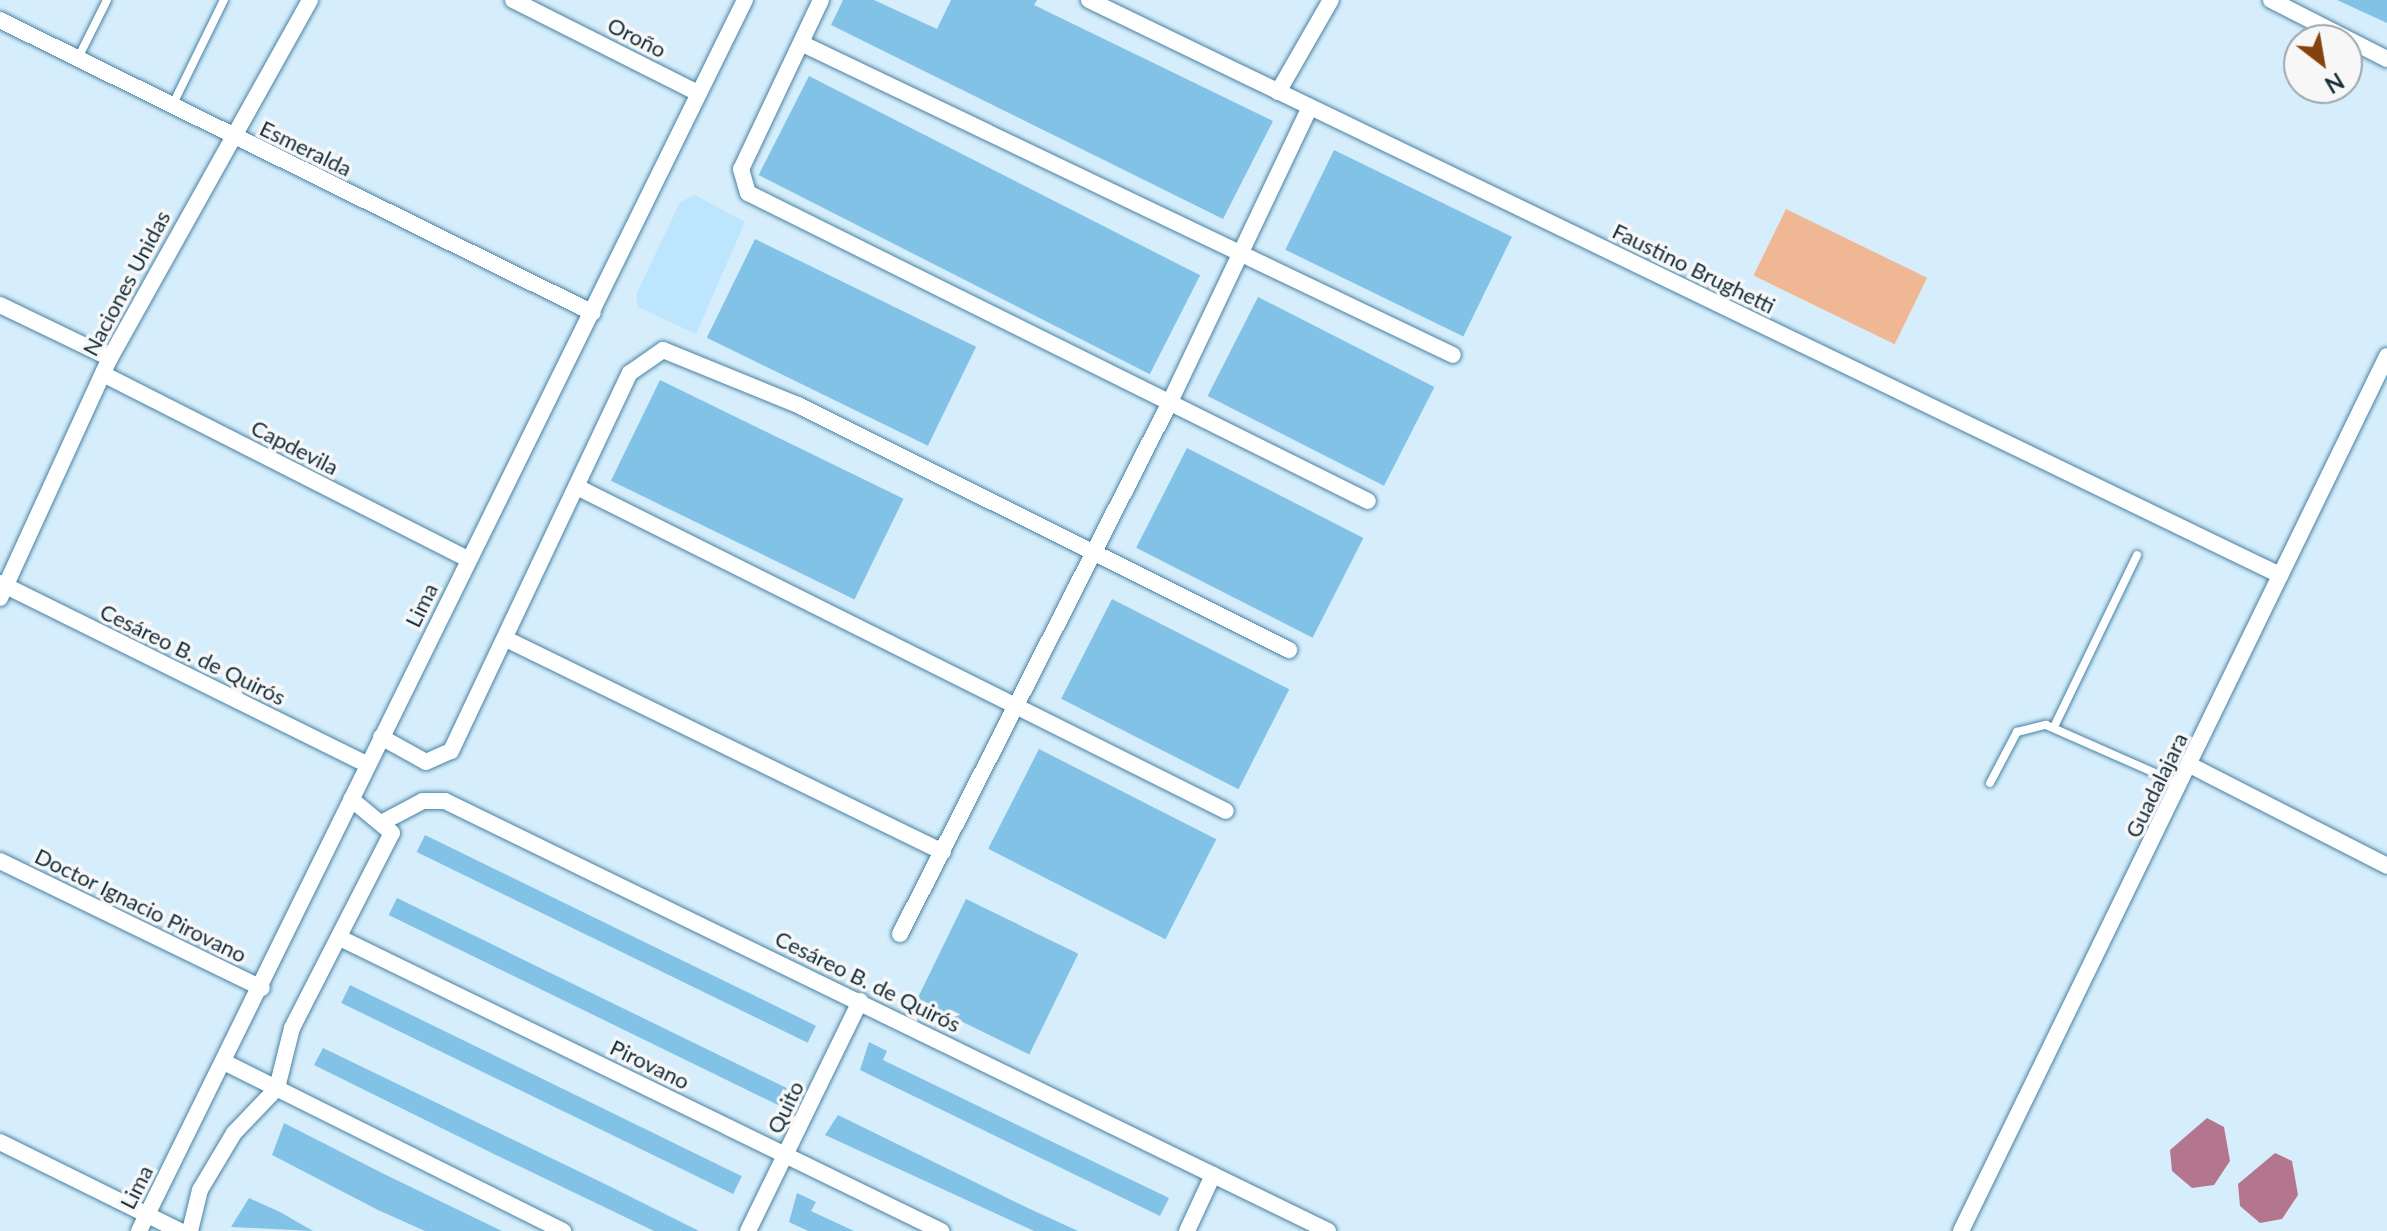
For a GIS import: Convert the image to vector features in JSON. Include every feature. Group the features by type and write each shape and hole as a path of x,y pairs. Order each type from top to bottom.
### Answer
{"street":[{"name":"Naciones Unidas","path":"2,589 110,358 230,136 310,0"},
{"name":"Oroño","path":"513,0 698,93"},
{"name":"Lima","path":"139,1231 262,988 367,764 593,313 745,0"},
{"path":"821,0 805,45 741,169 748,193 1168,406 1368,501"},
{"name":"Faustino Brughetti","path":"1089,0 2280,575"},
{"path":"1278,92 1331,0"},
{"path":"2271,0 2387,59"},
{"name":"Esmeralda","path":"0,20 593,313"},
{"path":"805,45 1453,355"},
{"path":"900,934 1168,406 1310,107"},
{"path":"0,305 110,358"},
{"path":"381,737 438,762 451,751 630,373 663,350 798,405 1289,650"},
{"name":"Guadalajara","path":"1961,1231 2387,356"},
{"name":"Capdevila","path":"103,374 468,559"},
{"path":"577,487 1226,811"},
{"name":"Cesáreo B. de Quirós","path":"2,589 367,764"},
{"path":"506,639 943,852"},
{"path":"2190,765 2387,866"},
{"path":"190,1231 200,1190 234,1133 277,1088 292,1028 392,833 385,821 351,799"},
{"name":"Cesáreo B. de Quirós","path":"385,821 423,801 445,801 1328,1231"},
{"name":"Doctor Ignacio Pirovano","path":"0,861 262,988"},
{"name":"Pirovano","path":"340,938 941,1231"},
{"name":"Quito","path":"748,1231 860,1001"},
{"path":"224,1062 563,1231"},
{"path":"0,1142 180,1231"},
{"path":"1187,1231 1213,1175"}],"lane":[{"path":"78,58 107,0"},
{"path":"172,106 224,0"},
{"path":"2054,727 2137,555"},
{"path":"1990,783 2017,732 2054,727 2181,784"}],"shaded area":[{"path":"695,195 745,222 696,334 638,307 636,295 680,202"},
{"path":"1786,209 1927,278 1895,344 1754,276"},
{"path":"2207,1118 2224,1127 2230,1161 2214,1185 2192,1188 2172,1171 2170,1150"},
{"path":"2275,1153 2292,1161 2298,1195 2282,1219 2260,1223 2240,1206 2238,1184"}],"building":[{"path":"843,0 874,0 937,29 951,0 1037,0 1034,5 1273,121 1223,219 831,25"},
{"path":"2337,0 2387,0 2387,23"},
{"path":"809,76 1200,275 1150,374 759,175"},
{"path":"1334,150 1512,237 1463,337 1285,250"},
{"path":"755,239 976,347 928,446 707,338"},
{"path":"1258,297 1434,387 1384,486 1208,396"},
{"path":"660,380 904,499 854,599 611,481"},
{"path":"1187,448 1363,538 1313,638 1136,548"},
{"path":"1112,599 1289,689 1238,789 1061,699"},
{"path":"1039,749 1216,839 1165,939 988,849"},
{"path":"425,835 816,1026 808,1043 417,852"},
{"path":"397,898 787,1088 779,1105 389,915"},
{"path":"966,899 1078,954 1029,1054 917,1000"},
{"path":"350,985 742,1176 733,1194 341,1003"},
{"path":"869,1042 887,1051 883,1060 1169,1198 1160,1216 860,1070"},
{"path":"323,1048 699,1231 654,1231 496,1155 314,1065"},
{"path":"838,1115 1078,1231 1034,1231 825,1135"},
{"path":"284,1123 502,1231 425,1231 378,1210 272,1155"},
{"path":"797,1193 816,1202 811,1211 854,1231 808,1231 789,1222"},
{"path":"249,1198 280,1212 313,1231 231,1227"}]}
